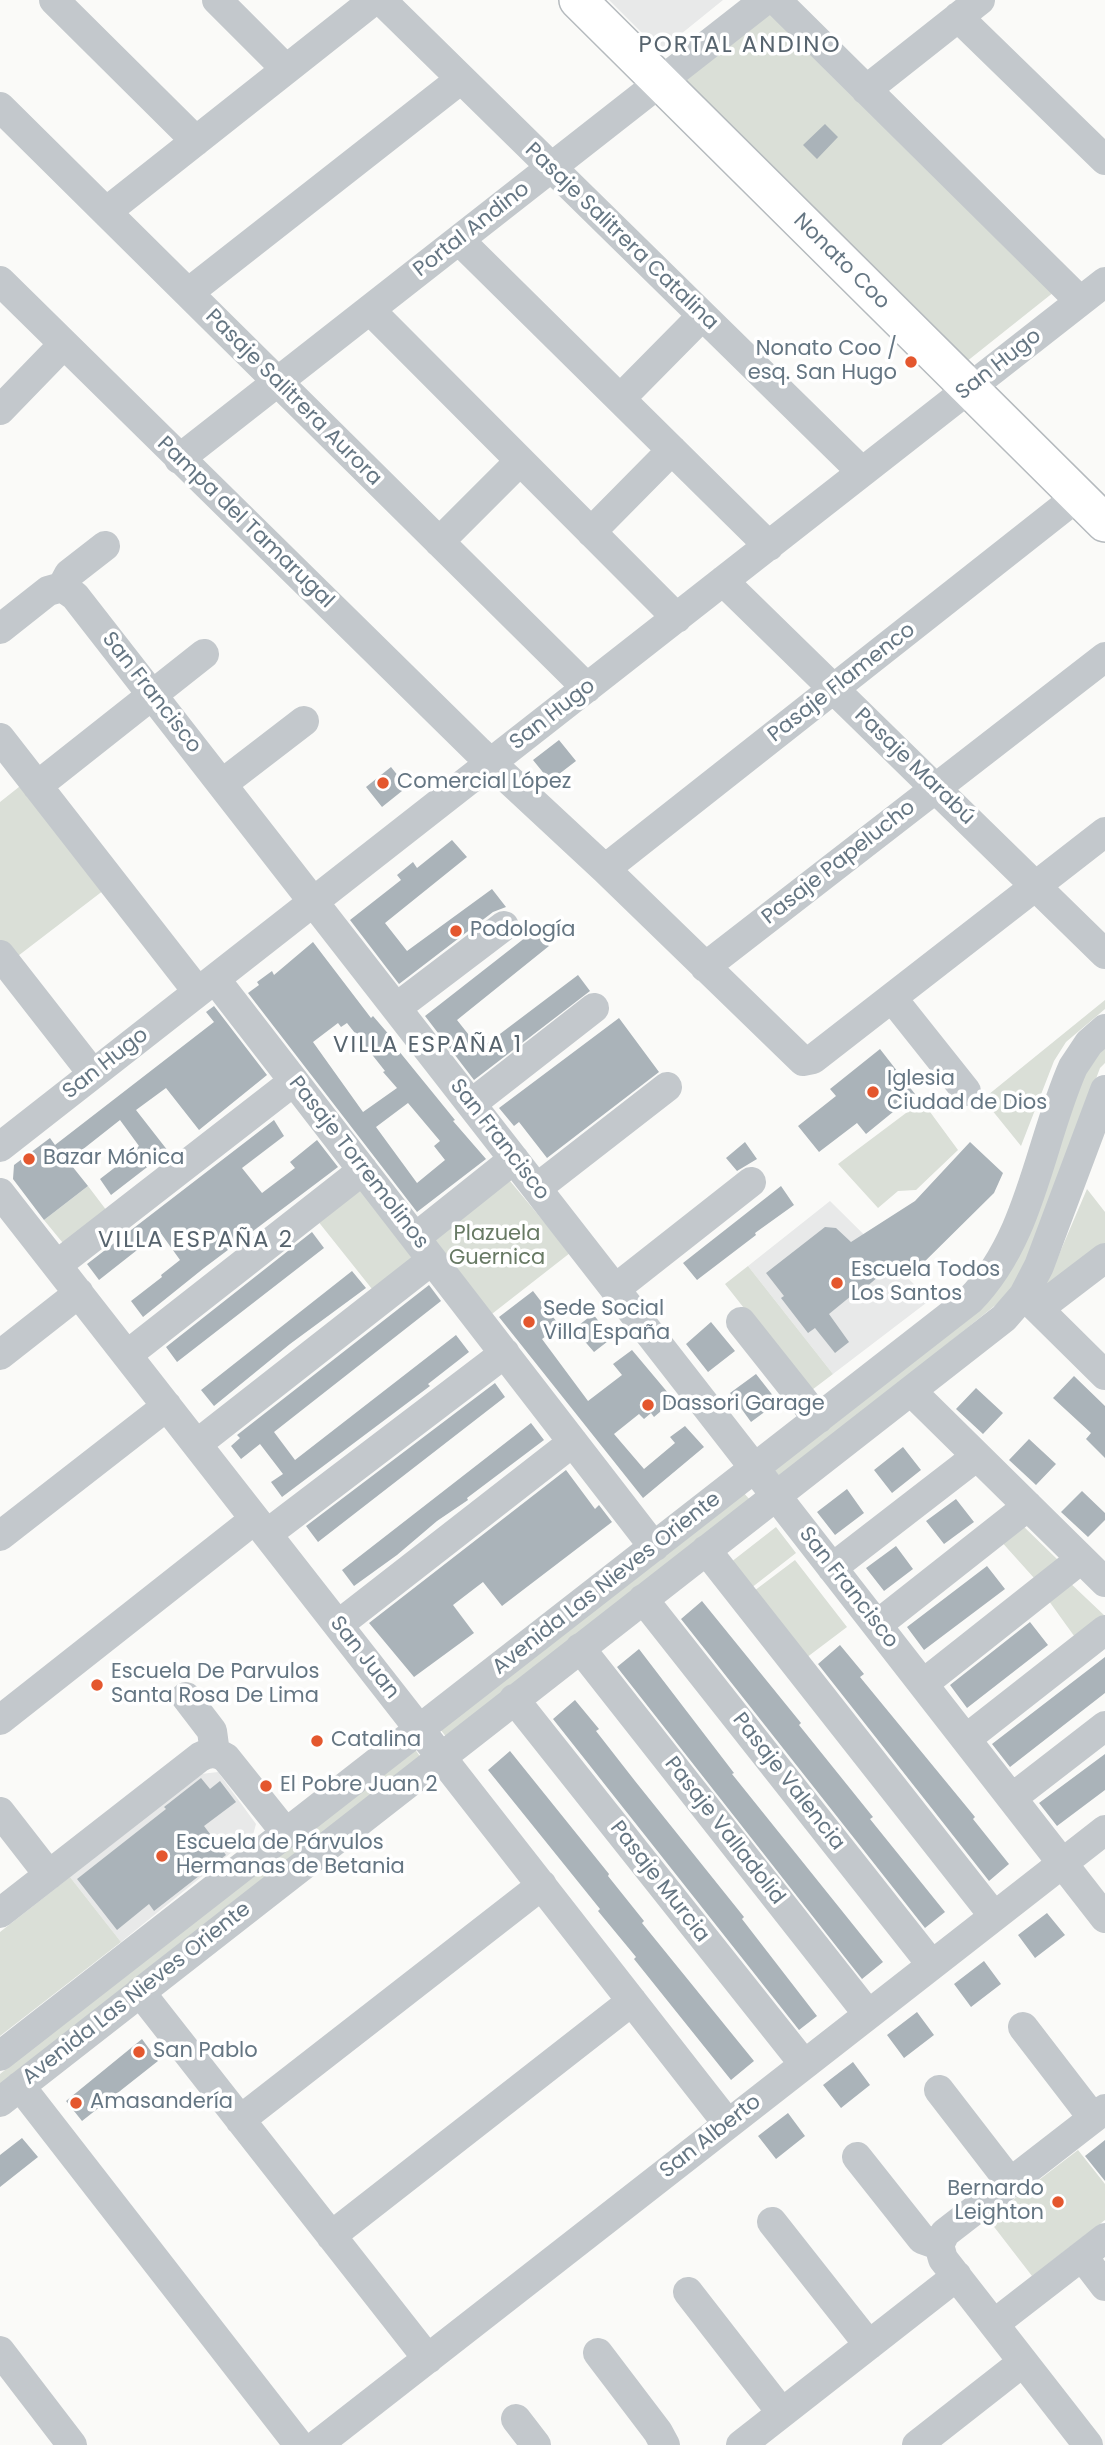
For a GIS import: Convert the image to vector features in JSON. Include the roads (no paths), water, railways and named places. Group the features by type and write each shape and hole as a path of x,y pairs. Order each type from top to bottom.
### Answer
{"main road":[{"name":"Nonato Coo","path":"578,0 1105,523"}],"street":[{"path":"54,0 196,141"},
{"path":"217,0 286,69"},
{"path":"106,212 374,0"},
{"name":"Pasaje Salitrera Catalina","path":"381,0 862,472"},
{"name":"Portal Andino","path":"179,459 765,0"},
{"path":"776,0 866,90 1097,293"},
{"path":"866,90 969,9 1105,160"},
{"path":"188,293 461,79"},
{"name":"Pasaje Salitrera Aurora","path":"0,107 587,688"},
{"path":"459,240 769,546"},
{"name":"Pampa del Tamarugal","path":"0,281 491,764 605,869 800,1059 806,1062 813,1059 892,998"},
{"name":"San Hugo","path":"0,1147 968,388 1097,293"},
{"path":"370,310 677,618"},
{"path":"620,398 702,316"},
{"path":"0,410 64,344"},
{"path":"591,532 672,450"},
{"path":"439,542 520,461"},
{"name":"Pasaje Flamenco","path":"605,869 1078,496"},
{"path":"0,629 48,592 62,587 68,574 105,546"},
{"name":"Pasaje Marabú","path":"723,581 1105,954"},
{"name":"San Francisco","path":"62,587 72,592 153,695 1105,1918"},
{"path":"37,786 204,654"},
{"name":"Pasaje Papelucho","path":"705,967 1105,657"},
{"path":"222,784 304,722"},
{"name":"Pasaje Torremolinos","path":"0,738 37,786 207,986 294,1081 654,1547"},
{"path":"966,1091 892,998 1105,832"},
{"path":"396,1008 504,926"},
{"path":"1,958 93,1074"},
{"path":"471,1104 594,1008"},
{"name":"Avenida Las Nieves Oriente","path":"0,2056 958,1310 993,1274 1010,1245 1073,1067 1089,1042 1105,1029"},
{"path":"57,1265 294,1081"},
{"path":"537,1188 667,1087"},
{"name":"Avenida Las Nieves Oriente","path":"10,2094 1004,1318 1031,1302 1039,1266 1105,1090"},
{"path":"197,1444 424,1249 514,1160"},
{"path":"127,1355 363,1170"},
{"path":"615,1289 751,1182"},
{"name":"San Juan","path":"0,1193 728,2124"},
{"path":"1105,1258 1031,1302 1105,1375"},
{"path":"0,1355 79,1293"},
{"path":"741,1322 818,1419"},
{"path":"0,1720 261,1527 505,1353"},
{"path":"911,1391 1105,1582"},
{"path":"0,1536 167,1406"},
{"path":"338,1625 573,1442"},
{"path":"832,1568 977,1456"},
{"path":"877,1625 1028,1506"},
{"path":"706,1550 994,1916"},
{"path":"923,1684 1081,1559"},
{"name":"Pasaje Valencia","path":"643,1599 932,1965"},
{"path":"966,1739 1105,1630"},
{"name":"Pasaje Valladolid","path":"580,1648 868,2014"},
{"path":"186,1697 212,1731 215,1753"},
{"name":"Pasaje Murcia","path":"514,1699 804,2064"},
{"path":"1012,1798 1105,1726"},
{"path":"0,1913 201,1757 215,1753 226,1758 286,1833"},
{"path":"0,1812 49,1875"},
{"name":"San Alberto","path":"317,2445 1105,1830"},
{"path":"240,2120 542,1885"},
{"path":"141,1992 428,2359"},
{"path":"331,2236 632,2001"},
{"path":"1023,2027 1093,2110 946,2233 939,2245 940,2255 1085,2444"},
{"path":"939,2090 1010,2182"},
{"path":"10,2094 299,2445"},
{"path":"857,2157 922,2239 939,2245"},
{"path":"772,2222 869,2345"},
{"path":"994,2324 1105,2238"},
{"path":"1082,2256 1105,2286"},
{"path":"741,2445 957,2276"},
{"path":"688,2292 782,2413"},
{"path":"0,2351 72,2445"},
{"path":"598,2353 659,2432 665,2445"},
{"path":"917,2445 1023,2362"},
{"path":"516,2419 536,2445"}],"place":[{"name":"Nonato Coo / esq. San Hugo","path":"911,362"},
{"name":"Comercial López","path":"383,783"},
{"name":"Podología","path":"456,931"},
{"name":"Iglesia Ciudad de Dios","path":"873,1092"},
{"name":"Bazar Mónica","path":"29,1159"},
{"name":"Escuela Todos Los Santos","path":"837,1283"},
{"name":"Sede Social Villa España","path":"529,1322"},
{"name":"Dassori Garage","path":"648,1405"},
{"name":"Escuela De Parvulos Santa Rosa De Lima","path":"97,1685"},
{"name":"Catalina","path":"317,1741"},
{"name":"El Pobre Juan 2","path":"266,1786"},
{"name":"Escuela de Párvulos Hermanas de Betania","path":"162,1856"},
{"name":"San Pablo","path":"139,2052"},
{"name":"Amasandería","path":"76,2103"},
{"name":"Bernardo Leighton","path":"1058,2202"}],"district":[{"name":"PORTAL ANDINO","path":"740,46"},
{"name":"VILLA ESPAÑA 1","path":"428,1046"},
{"name":"VILLA ESPAÑA 2","path":"196,1241"}],"park label":[{"name":"Plazuela Guernica","path":"497,1247"}]}
